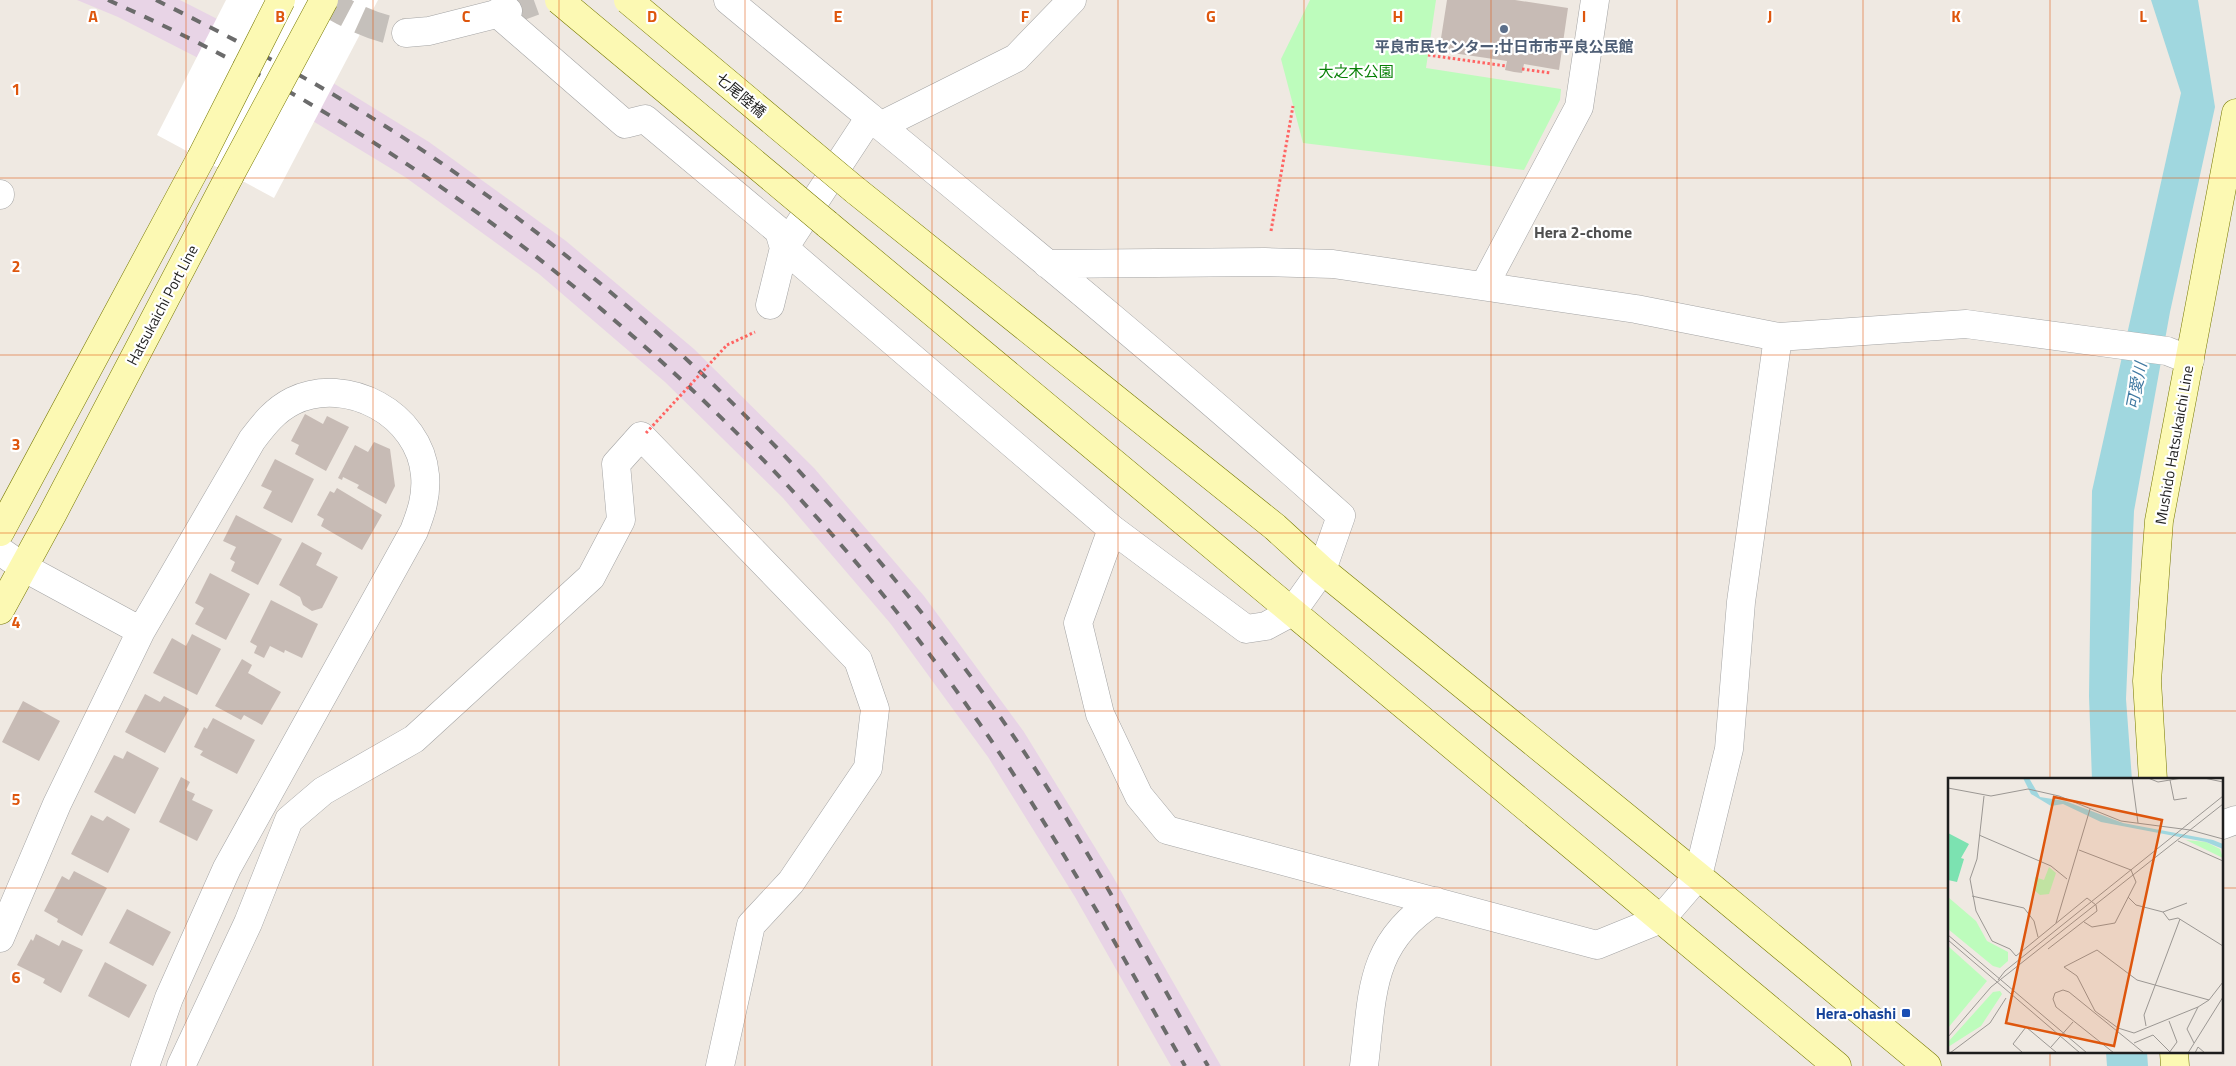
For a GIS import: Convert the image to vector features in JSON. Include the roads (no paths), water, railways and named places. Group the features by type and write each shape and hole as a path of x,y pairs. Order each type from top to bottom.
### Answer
{"street":[{"path":"0,532 201,158 282,0"},
{"name":"Hatsukaichi Port Line","path":"0,610 324,0"},
{"path":"559,0 1837,1066"},
{"name":"七尾陸橋","path":"628,0 855,190 1275,527 1322,570 1698,876 1926,1066"},
{"path":"406,33 429,31 502,12 625,124 645,119 779,231 784,248 1112,529 1246,629 1266,626 1292,612 1322,570 1341,516 1281,462 1047,264 728,0"},
{"path":"770,305 784,248 875,122 1016,58 1072,0"},
{"path":"1484,286 1579,107 1595,0"},
{"name":"Mushido Hatsukaichi Line","path":"2153,778 2147,682 2159,521 2179,356 2236,113"},
{"path":"1047,264 1266,262 1333,264 1636,309 1778,337 1966,324 2094,340 2179,356"},
{"path":"1112,529 1078,623 1100,714 1139,796 1167,830 1597,945 1660,919 1698,876 1730,749 1740,602 1778,337"},
{"path":"0,938 57,804 142,631 252,440 269,417 294,401 322,393 351,394 378,404 401,422 417,446 425,474 424,504 414,531 227,868 169,998 145,1066"},
{"path":"181,1066 248,923 289,820 323,791 414,739 591,577 621,520 616,464 641,436 858,660 875,710 868,768 791,882 751,925 720,1066"},
{"path":"0,551 23,567 142,631"},
{"path":"2224,824 2236,820"},
{"path":"1364,1066 1374,987 1382,957 1399,931 1435,901"}],"water":[{"name":"可愛川","path":"2151,0 2198,0 2215,107 2170,312 2134,511 2126,699 2132,778 2092,778 2089,696 2092,491 2181,93"},
{"path":"2106,1054 2147,1054 2148,1066 2107,1066"}],"tunnel":[{"path":"323,0 353,17 372,25 406,33"},
{"path":"508,11 538,0"}],"railway":[{"path":"108,0 236,62 359,134 478,213 591,301 698,396 799,498 892,606 977,720 1059,847 1185,1066"},
{"path":"156,0 317,85 410,142 494,200 574,262 652,328 726,397 797,469 865,544 930,623 991,704 1021,747 1077,836 1208,1066"}],"place":[{"name":"平良市民センター;廿日市市平良公民館","path":"1504,29"},
{"name":"Hera-ohashi","path":"1906,1013"}],"district":[{"name":"Hera 2-chome","path":"1583,232"}],"park label":[{"name":"大之木公園","path":"1356,71"}]}
